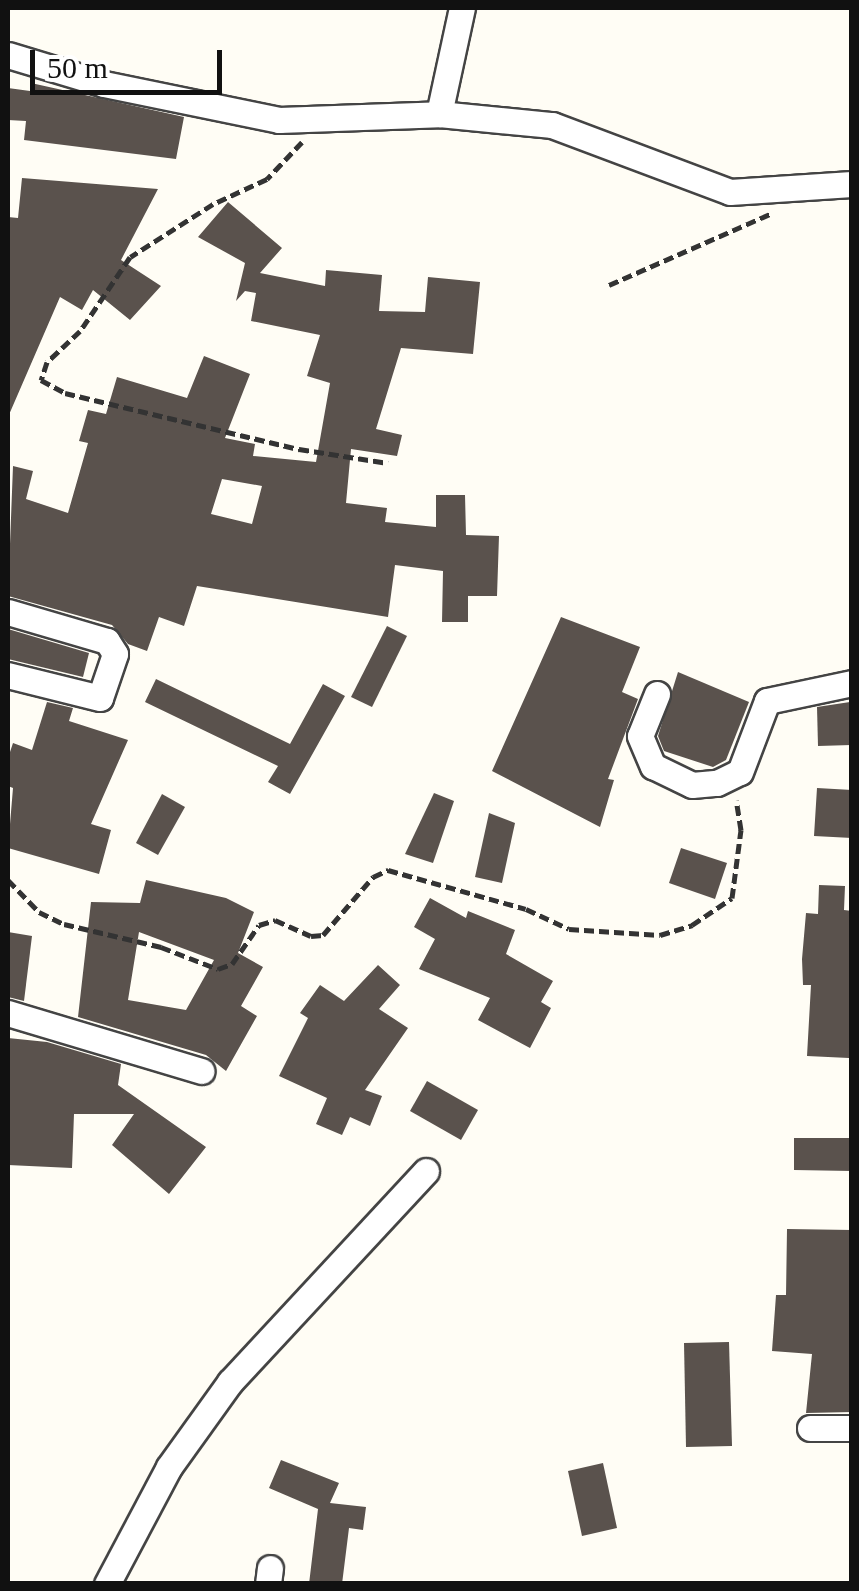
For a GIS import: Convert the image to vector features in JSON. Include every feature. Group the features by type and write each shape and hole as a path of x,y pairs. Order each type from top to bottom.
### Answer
{"street":[{"path":"439,114 462,8"},
{"path":"8,55 104,84 306,120 439,114 552,124 730,192 852,184"},
{"path":"8,612 107,642 115,654 100,698 8,675"},
{"path":"656,694 640,736 653,766 692,785 740,772 768,701 852,684"},
{"path":"8,1012 201,1071"},
{"path":"107,1584 169,1467 230,1382 426,1171"},
{"path":"810,1428 852,1428"}],"path":[{"path":"306,120 296,155 281,169 130,257 80,332 47,362 41,380 65,393 299,449 388,464"},
{"path":"609,285 723,230 759,221 791,189"},
{"path":"8,880 39,912 64,924 161,947 218,969 232,964 259,926 274,920 311,936 323,934 374,877 388,870 526,909 569,930 660,935 692,925 732,898 740,772"}],"building":[{"path":"31,83 184,117 176,159 24,140 26,121 8,120 8,88 30,91"},
{"path":"22,178 158,189 121,260 161,286 130,320 93,290 82,310 60,297 8,417 8,217 18,218"},
{"path":"228,202 282,248 260,273 325,286 326,270 382,275 379,311 425,312 428,277 480,282 473,354 401,348 376,429 402,435 397,456 351,449 346,503 387,508 385,522 436,527 436,495 465,495 466,535 499,536 497,596 468,596 468,622 442,622 443,571 395,565 388,617 197,586 184,626 159,617 147,651 128,644 112,625 8,596 13,466 33,471 26,499 68,513 88,443 79,441 88,410 106,414 117,377 187,398 204,356 250,374 225,438 255,444 253,456 316,462 330,383 307,376 320,335 251,321 256,293 245,291 236,301 245,263 198,237","holes":["222,479 262,486 252,524 211,514"]},
{"path":"561,617 640,647 622,692 638,699 608,779 614,780 600,827 492,771"},
{"path":"387,626 407,636 372,707 351,697"},
{"path":"8,629 89,653 83,677 8,659"},
{"path":"678,672 749,702 726,760 713,767 664,751 658,736"},
{"path":"156,679 290,744 323,684 345,696 290,794 268,782 278,766 145,702"},
{"path":"47,702 73,708 69,721 128,740 91,824 111,830 99,874 8,848 13,788 8,786 8,758 13,743 32,750"},
{"path":"850,702 851,745 818,746 817,707"},
{"path":"817,788 852,790 852,838 814,836"},
{"path":"434,793 454,801 433,863 405,854"},
{"path":"162,794 185,807 158,855 136,843"},
{"path":"489,813 515,823 502,883 475,877"},
{"path":"681,848 727,863 715,899 669,883"},
{"path":"146,880 226,898 254,912 238,953 263,967 241,1006 257,1016 226,1071 206,1055 78,1017 91,902 140,903","holes":["139,932 214,960 186,1010 128,1000"]},
{"path":"819,885 845,886 844,910 852,911 849,1058 807,1056 811,985 803,985 802,959 806,913 818,914"},
{"path":"430,898 466,918 468,911 515,930 506,954 553,981 541,1002 551,1008 530,1048 478,1020 490,998 419,969 435,939 414,927"},
{"path":"8,932 32,936 24,1001 8,997"},
{"path":"378,965 400,985 379,1009 408,1028 365,1090 382,1096 370,1126 350,1117 342,1135 316,1124 327,1098 279,1076 308,1018 300,1013 320,985 344,1001"},
{"path":"8,1038 47,1042 121,1064 118,1085 206,1147 169,1194 112,1145 134,1114 74,1114 72,1168 8,1165"},
{"path":"427,1081 478,1110 461,1140 410,1111"},
{"path":"794,1138 852,1138 852,1171 794,1170"},
{"path":"787,1229 852,1230 852,1412 806,1413 812,1354 772,1351 776,1295 786,1295"},
{"path":"729,1342 732,1446 686,1447 684,1343"},
{"path":"281,1460 339,1483 330,1503 366,1507 363,1530 349,1528 342,1584 309,1584 318,1509 269,1488"},
{"path":"603,1463 617,1528 582,1536 568,1471"}]}
